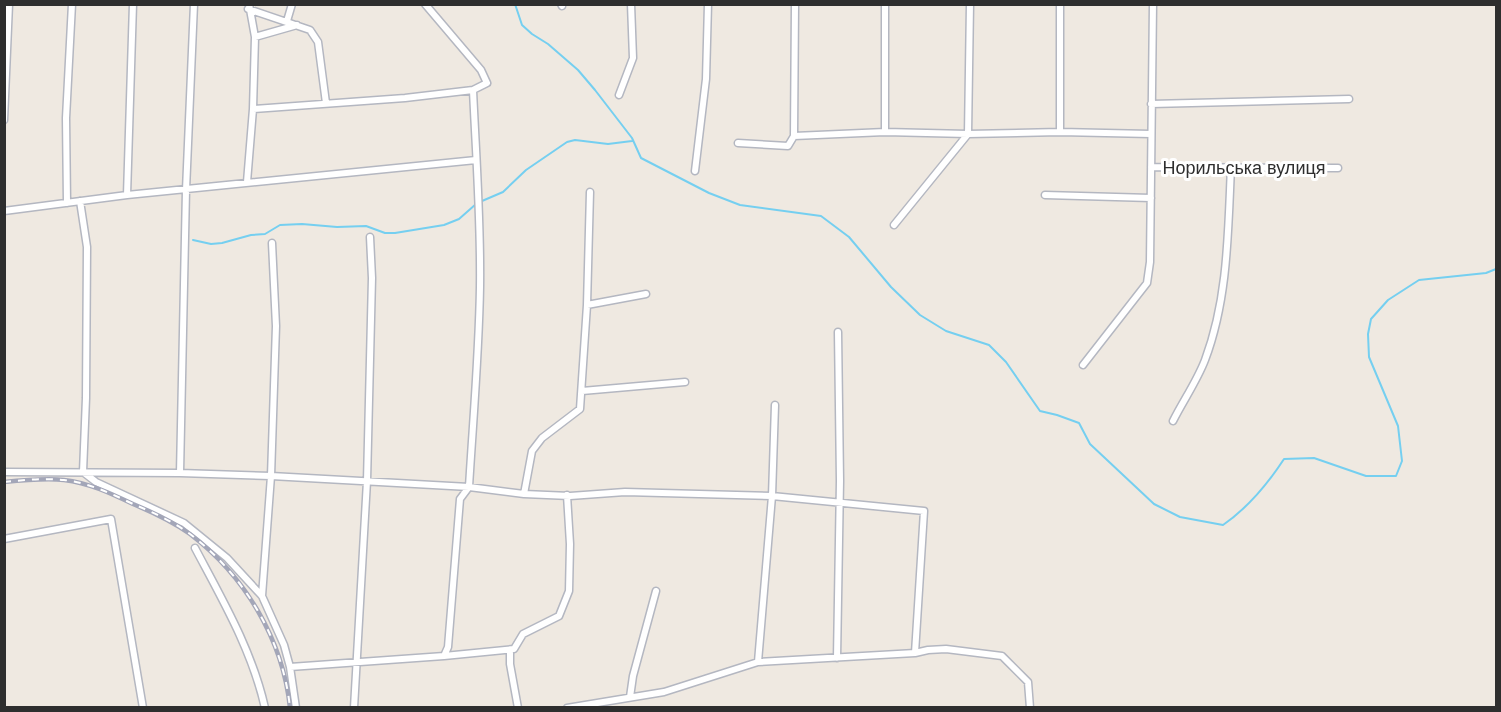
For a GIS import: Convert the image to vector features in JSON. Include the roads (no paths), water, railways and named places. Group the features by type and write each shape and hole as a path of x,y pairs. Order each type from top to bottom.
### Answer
{"street":[{"path":"4,120 9,4"},
{"path":"67,203 66,118 72,4"},
{"path":"127,195 133,4"},
{"path":"180,473 186,190 194,4"},
{"path":"287,21 292,4"},
{"path":"253,109 405,98 473,90 487,83 482,70 425,4"},
{"path":"619,95 633,58 631,4"},
{"path":"695,171 706,79 708,4"},
{"path":"738,143 788,147 794,136 795,4"},
{"path":"885,4 885,132"},
{"path":"894,225 968,134 970,4"},
{"path":"1060,4 1060,132"},
{"path":"1083,365 1147,283 1150,262 1152,4"},
{"path":"248,182 255,37 249,7"},
{"path":"249,7 310,30 318,42 326,103"},
{"path":"255,37 299,24"},
{"path":"444,656 448,647 460,499 469,487 480,287 473,90"},
{"path":"1151,104 1349,99"},
{"path":"794,136 885,132 1151,134"},
{"path":"4,212 127,195 477,160"},
{"name":"Норильська вулиця","path":"1150,167 1338,168"},
{"path":"1173,421 1205,360 1220,307 1228,247 1231,167"},
{"path":"524,494 532,451 542,438 580,409 587,305 590,192"},
{"path":"1045,195 1150,198"},
{"path":"80,201 87,247 83,472"},
{"path":"354,708 367,481 372,278 370,237"},
{"path":"262,596 271,476 276,326 272,243"},
{"path":"587,305 646,294"},
{"path":"837,658 840,504 838,332"},
{"path":"582,391 685,382"},
{"path":"758,662 772,496 775,405"},
{"path":"4,472 271,476 469,487 524,494 567,495 625,492 772,496 924,511 915,653"},
{"path":"83,472 96,482 184,522 226,558 262,596 284,645 297,708"},
{"path":"290,667 514,649 523,634 558,616 569,591 570,544 567,495"},
{"path":"4,539 111,519 143,708"},
{"path":"195,548 244,645 259,680 265,708"},
{"path":"630,697 633,676 656,591"},
{"path":"567,708 664,692 758,662 915,653 946,649 1002,656 1028,682 1030,708"},
{"path":"510,651 510,664 518,708"}],"waterway":[{"path":"515,4 522,25 578,70 632,138 641,158 709,193 740,205 821,216 849,237 891,287 920,315 946,331 989,345 1006,362 1040,411 1079,423 1090,444 1154,504 1180,517 1223,525 1257,495 1284,459 1314,458 1366,476 1396,476 1402,461 1398,426 1369,357 1368,334 1371,319 1388,300 1419,280 1486,273 1496,269"},
{"path":"482,201 503,192 526,170 567,142 575,140 608,144 632,141"},
{"path":"193,240 211,244 222,243 251,235 265,234 280,225 302,224 337,227 366,226 385,233 395,233 444,225 459,219 476,204"}],"railway":[{"path":"4,482 49,479 82,483 108,492 155,514 190,534 210,550 244,589 258,610 279,657 290,708"}]}
